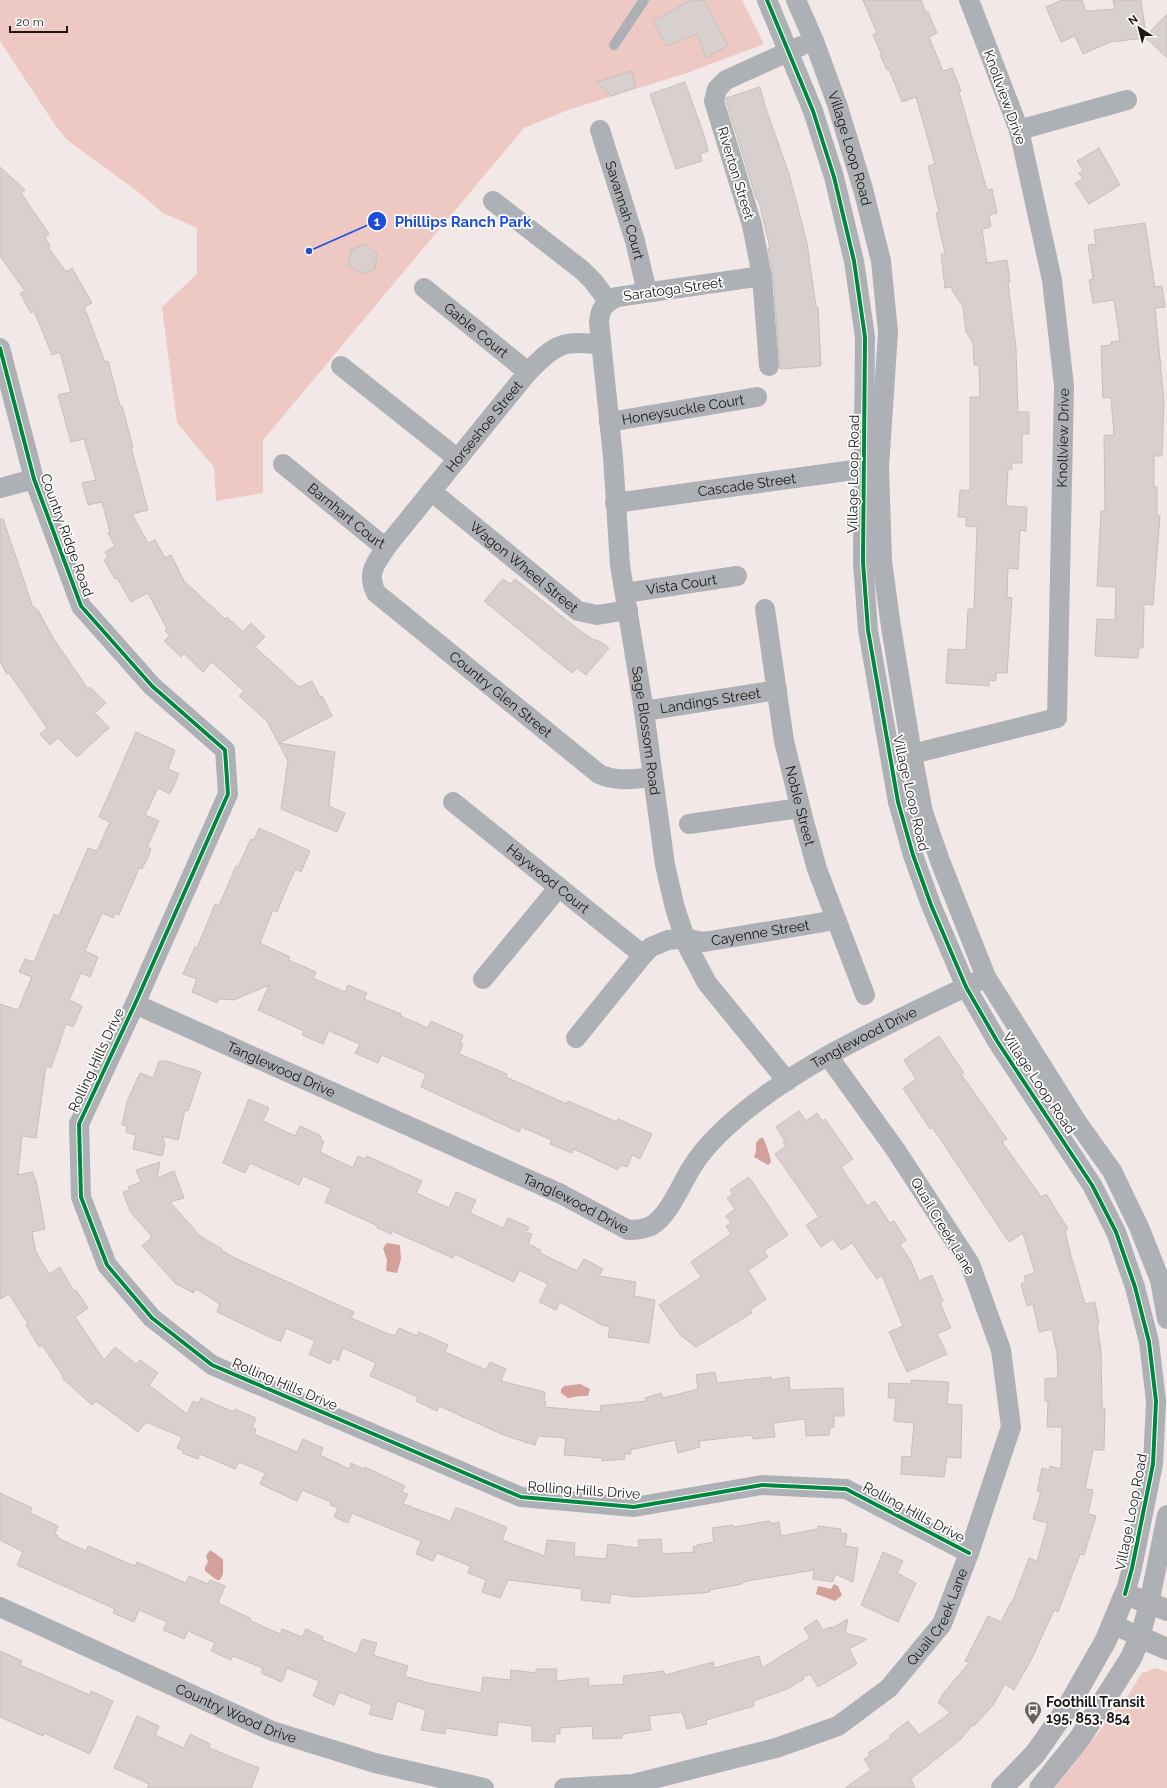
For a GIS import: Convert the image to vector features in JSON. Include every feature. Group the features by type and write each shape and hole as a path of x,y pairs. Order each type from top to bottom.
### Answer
{"main road":[{"path":"1125,1594 1158,1607"},
{"name":"Village Loop Road","path":"1002,1788 1035,1754 1068,1707 1106,1640 1125,1594"},
{"path":"1040,1788 1080,1738 1130,1658 1140,1637 1167,1649"}],"street":[{"name":"Village Loop Road","path":"767,0 813,111 834,177 854,261 865,337 865,423 882,561 891,627 923,812 940,862 986,977 1077,1122 1112,1171 1164,1279 1167,1319"},
{"name":"Village Loop Road","path":"796,0 814,41 836,104 863,189 881,262 888,332 871,468 863,562 868,630 898,802 913,855 931,905 966,987 997,1041 1092,1185 1116,1232 1135,1287 1149,1342 1156,1401 1153,1464 1132,1568 1125,1594"},
{"name":"Knollview Drive","path":"890,759 1057,718 1064,386 1052,280 1020,130 969,0"},
{"name":"Riverton Street","path":"770,366 762,276 752,225 714,101 717,89 726,80 814,41"},
{"path":"1020,130 1126,100"},
{"name":"Savannah Court","path":"600,130 635,241 647,292"},
{"path":"493,201 582,270 593,281 608,301"},
{"name":"Saratoga Street","path":"601,345 600,314 603,305 617,297 762,276"},
{"name":"Gable Court","path":"424,288 528,372"},
{"name":"Horseshoe Street","path":"387,546 528,372 544,355 556,347 570,343 584,342 601,345"},
{"name":"Sage Blossom Road","path":"601,345 613,457 620,565 644,711 652,777 670,887 685,938 707,983 787,1081"},
{"name":"Country Ridge Road","path":"0,348 34,479 81,606 152,686 225,750 228,794"},
{"path":"341,366 458,459"},
{"name":"Honeysuckle Court","path":"609,422 757,397"},
{"name":"Barnhart Court","path":"283,464 377,541 387,546 371,573"},
{"name":"Cascade Street","path":"615,503 871,468"},
{"path":"0,488 34,479"},
{"name":"Wagon Wheel Street","path":"431,491 578,611 596,615 626,602"},
{"name":"Country Glen Street","path":"371,573 371,583 376,593 599,774 618,780 652,777"},
{"name":"Vista Court","path":"626,602 738,576"},
{"name":"Noble Street","path":"765,609 784,741 800,808 817,869 865,995"},
{"name":"Landings Street","path":"644,711 777,690"},
{"name":"Rolling Hills Drive","path":"228,794 135,1004 78,1124 82,1197 107,1265 152,1318 212,1366 520,1497 634,1507 762,1486 846,1489 969,1553"},
{"name":"Haywood Court","path":"453,802 643,955"},
{"path":"689,824 800,808"},
{"path":"483,979 559,887"},
{"name":"Cayenne Street","path":"685,938 702,942 836,920"},
{"path":"576,1038 643,955 659,943 685,938"},
{"name":"Tanglewood Drive","path":"135,1004 561,1194 618,1226 628,1230 651,1226 660,1219 693,1165 705,1149 719,1134 749,1108 787,1081 828,1056 875,1031 986,977"},
{"name":"Quail Creek Lane","path":"564,1788 633,1784 776,1748 838,1726 889,1688 942,1624 969,1553 1010,1427 1001,1350 970,1264 895,1149 828,1056"},
{"path":"1135,1287 1164,1279"},
{"path":"1112,1624 1140,1637 1158,1607 1167,1515"},
{"name":"Country Wood Drive","path":"0,1607 272,1731 375,1763 484,1788"}],"lane":[{"path":"614,45 644,0"}],"shaded area":[{"path":"0,0 742,0 764,44 687,73 568,110 524,128 263,440 263,493 216,501 214,467 177,423 162,307 197,274 197,228 163,213 137,191 67,140 55,125 0,41"},
{"path":"760,1138 764,1139 769,1154 771,1162 768,1165 754,1157 756,1143"},
{"path":"387,1243 400,1245 401,1259 397,1273 386,1271 387,1260 383,1248"},
{"path":"580,1384 590,1389 588,1396 568,1398 561,1393 561,1389 564,1386"},
{"path":"210,1550 223,1559 223,1574 220,1580 217,1580 205,1571 205,1567 208,1562 206,1556"},
{"path":"834,1584 838,1586 842,1595 835,1601 816,1594 818,1586 831,1589"},
{"path":"1157,1668 1167,1672 1167,1788 1055,1788 1098,1733 1111,1713 1122,1705 1142,1673"}],"building":[{"path":"691,0 704,0 728,46 706,58 697,34 666,46 653,21"},
{"path":"863,0 921,0 926,13 928,12 937,33 929,37 943,71 952,68 961,91 959,92 987,190 992,189 997,213 989,215 991,227 982,229 987,263 1007,260 1010,282 1008,282 1016,349 1018,412 1029,412 1029,434 1022,434 1022,463 1012,463 1012,469 1008,469 1006,506 1027,507 1026,531 1020,530 1018,569 1008,568 1007,597 1012,598 1007,673 996,673 996,681 989,680 989,686 946,683 948,649 966,650 968,609 974,609 977,527 966,526 966,517 958,517 960,490 970,491 970,397 980,397 979,365 974,365 973,343 966,332 963,307 952,290 952,287 945,288 941,254 945,254 936,213 939,212 928,166 935,164 916,97 902,102 889,69 887,70 880,55 882,55 873,35 877,33"},
{"path":"1062,0 1082,0 1086,11 1115,9 1113,0 1141,0 1146,36 1167,14 1167,58 1146,38 1110,42 1083,54 1075,36 1061,42 1046,7"},
{"path":"631,71 636,87 611,96 597,82"},
{"path":"685,82 705,138 708,151 700,154 702,161 676,169 650,94"},
{"path":"760,87 766,109 789,174 807,243 816,307 818,307 821,366 780,369 773,275 768,248 770,248 759,202 756,198 726,101 726,98"},
{"path":"1099,148 1120,185 1089,204 1075,183 1083,179 1079,173 1083,170 1077,161"},
{"path":"0,167 25,190 21,193 49,234 45,237 50,246 48,247 66,272 72,268 92,303 84,307 105,362 108,361 120,406 122,406 133,447 131,447 148,510 132,514 148,543 155,540 165,558 171,555 184,581 225,619 227,617 243,632 251,623 265,637 255,647 299,687 312,681 320,697 322,696 332,716 279,743 335,752 329,806 345,813 337,832 281,809 288,761 267,721 239,696 244,691 212,662 203,672 184,653 181,657 164,641 170,635 165,631 167,629 148,593 131,602 117,578 115,579 104,560 108,557 105,552 115,546 108,533 110,532 102,502 88,505 82,483 96,480 84,439 71,442 58,395 71,392 60,352 52,355 34,311 31,313 20,293 25,291 0,256"},
{"path":"1145,223 1155,287 1162,286 1165,307 1155,308 1164,401 1162,456 1154,456 1154,487 1157,487 1157,516 1160,516 1153,605 1144,604 1143,648 1139,648 1138,658 1095,656 1097,619 1115,620 1116,587 1097,586 1101,511 1105,511 1104,435 1114,435 1111,397 1103,398 1101,346 1111,345 1111,342 1120,341 1114,300 1093,303 1089,280 1093,279 1088,245 1096,244 1094,230"},
{"path":"365,244 377,254 375,269 361,274 348,265 351,250"},
{"path":"0,519 3,519 33,608 35,607 39,612 53,638 88,689 90,687 106,703 95,713 109,728 77,757 58,738 50,745 40,734 47,728 9,673 7,674 0,661"},
{"path":"503,579 510,584 515,579 579,630 609,648 586,675 577,668 572,673 484,601"},
{"path":"136,732 175,750 168,769 179,774 170,794 158,788 145,815 159,821 147,847 151,849 149,855 142,869 139,868 119,915 115,913 113,918 102,913 85,951 98,957 90,977 81,973 69,1000 82,1006 73,1027 66,1024 51,1068 46,1066 36,1138 22,1136 18,1175 33,1172 36,1180 45,1229 32,1232 36,1252 49,1274 60,1267 74,1291 76,1290 88,1308 75,1317 104,1360 115,1347 136,1364 140,1360 158,1373 149,1385 187,1414 193,1401 199,1403 201,1398 234,1412 235,1409 256,1418 252,1428 256,1429 254,1434 297,1452 303,1439 323,1448 320,1455 349,1469 351,1463 364,1469 365,1467 405,1486 402,1492 408,1494 403,1504 450,1521 456,1508 466,1511 507,1527 502,1540 545,1556 547,1540 575,1543 574,1556 606,1559 608,1544 639,1548 638,1540 661,1539 662,1554 694,1552 693,1547 697,1545 714,1542 712,1528 733,1525 734,1527 768,1521 771,1522 771,1524 779,1522 781,1536 818,1529 818,1526 841,1529 840,1533 847,1534 845,1546 858,1548 853,1582 835,1574 833,1582 813,1579 814,1570 742,1582 742,1584 709,1590 710,1592 702,1593 637,1597 611,1594 610,1603 581,1600 582,1589 508,1580 500,1598 482,1592 486,1580 468,1573 470,1566 437,1553 433,1561 416,1554 421,1541 352,1513 348,1523 334,1517 338,1508 330,1505 331,1502 302,1490 297,1501 260,1484 265,1473 239,1462 235,1469 200,1454 198,1459 182,1453 184,1451 177,1448 182,1437 146,1422 138,1432 96,1401 92,1405 62,1378 63,1376 42,1345 39,1347 26,1325 28,1324 9,1294 0,1299 0,1004 18,1010 32,977 19,972 25,959 34,962 54,914 59,916 88,848 97,851 110,822 99,817"},
{"path":"259,828 310,851 301,872 295,869 277,912 273,910 260,943 290,957 288,960 316,972 313,978 345,992 348,985 367,993 364,999 401,1014 400,1016 428,1028 431,1021 463,1035 460,1043 463,1044 459,1054 507,1074 506,1077 567,1104 568,1101 617,1122 618,1119 652,1134 640,1159 632,1155 627,1167 621,1165 618,1170 574,1149 572,1153 550,1144 552,1140 521,1127 519,1132 421,1087 426,1074 382,1055 378,1063 355,1053 360,1044 329,1031 323,1044 302,1035 304,1031 258,1010 269,985 234,1000 219,999 217,1003 192,992 197,979 183,974 195,947 197,948 215,904 219,906 236,866 238,867 251,839 254,840"},
{"path":"939,1036 964,1073 961,1074 1007,1139 1002,1142 1041,1197 1046,1194 1068,1229 1065,1231 1085,1304 1095,1302 1099,1324 1097,1325 1101,1350 1102,1408 1105,1408 1104,1450 1093,1450 1085,1489 1093,1490 1088,1514 1096,1516 1084,1555 1080,1554 1058,1612 1054,1610 1032,1658 1014,1690 1005,1684 993,1705 974,1726 972,1725 961,1739 911,1779 915,1788 845,1788 871,1770 864,1759 870,1756 868,1753 891,1738 889,1736 908,1721 919,1735 950,1713 938,1702 942,1697 941,1696 969,1663 965,1661 988,1616 1001,1622 1011,1602 1012,1603 1029,1558 1037,1561 1048,1523 1033,1519 1041,1492 1037,1491 1042,1468 1049,1470 1050,1466 1061,1469 1062,1427 1047,1427 1048,1401 1045,1401 1045,1379 1058,1378 1057,1353 1052,1329 1039,1332 1033,1304 1027,1306 1021,1284 1026,1282 1024,1276 1035,1273 1023,1233 1009,1242 932,1127 930,1129 903,1088 916,1079 904,1060"},
{"path":"159,1061 166,1061 201,1072 188,1111 185,1110 178,1140 162,1136 165,1144 162,1156 133,1149 136,1135 126,1132 127,1126 122,1125 127,1102 140,1073 153,1078"},
{"path":"249,1099 269,1108 263,1121 295,1136 300,1126 321,1136 320,1139 324,1141 320,1152 353,1168 358,1156 365,1159 367,1156 422,1181 416,1193 449,1208 456,1192 476,1200 470,1213 503,1228 508,1218 529,1227 526,1232 532,1234 528,1244 541,1250 540,1253 577,1271 584,1259 603,1269 599,1276 636,1282 634,1296 655,1300 649,1343 608,1337 610,1326 604,1326 560,1302 556,1310 539,1302 548,1284 519,1270 514,1282 455,1254 453,1258 392,1231 391,1234 377,1228 378,1226 325,1202 331,1188 303,1176 299,1185 250,1163 245,1173 223,1163"},
{"path":"799,1111 806,1121 817,1113 822,1121 825,1119 853,1159 841,1167 867,1206 875,1201 890,1223 894,1221 906,1240 900,1245 911,1261 919,1281 932,1275 943,1301 940,1303 951,1328 937,1334 947,1354 907,1372 889,1332 903,1326 882,1275 877,1279 852,1243 841,1250 833,1239 821,1247 806,1225 819,1217 775,1154 786,1146 783,1142 785,1141 776,1127"},
{"path":"160,1162 157,1178 174,1171 184,1198 170,1202 200,1236 222,1249 221,1250 237,1259 354,1312 351,1318 386,1333 395,1336 399,1328 417,1336 419,1332 448,1345 445,1352 486,1370 490,1362 506,1369 501,1381 545,1392 545,1407 601,1412 600,1406 646,1401 645,1398 661,1393 663,1398 698,1389 696,1375 715,1372 717,1383 771,1377 771,1380 789,1377 790,1390 843,1388 844,1416 834,1416 834,1427 830,1428 829,1435 806,1436 805,1419 773,1423 775,1437 753,1439 752,1435 699,1441 700,1447 678,1453 675,1440 630,1450 631,1454 624,1454 625,1459 602,1461 602,1458 564,1455 566,1438 538,1436 535,1445 506,1436 439,1406 437,1411 416,1401 418,1397 370,1376 376,1363 343,1348 338,1361 333,1358 330,1364 309,1354 315,1341 286,1328 281,1341 276,1340 217,1312 220,1304 196,1289 193,1293 175,1283 142,1246 152,1237 130,1211 123,1192 129,1190 128,1187 141,1182 136,1170"},
{"path":"749,1177 788,1235 764,1251 768,1257 748,1270 766,1299 750,1310 752,1313 696,1347 680,1335 659,1305 701,1277 691,1262 731,1234 726,1226 731,1223 726,1216 735,1209 727,1198 733,1194 730,1190"},
{"path":"911,1380 949,1382 947,1404 962,1405 961,1458 947,1457 944,1477 901,1474 902,1456 911,1457 914,1423 894,1421 896,1398 888,1398 889,1383 912,1384"},
{"path":"0,1493 32,1508 30,1513 58,1526 55,1534 58,1538 86,1551 88,1546 135,1566 137,1562 186,1583 189,1576 208,1584 210,1580 225,1586 218,1603 250,1618 251,1621 280,1634 282,1629 302,1637 306,1629 323,1637 322,1640 357,1654 362,1639 377,1643 373,1655 408,1666 405,1675 408,1677 429,1683 481,1693 483,1677 510,1680 511,1670 536,1673 536,1669 557,1669 556,1681 588,1678 589,1686 624,1684 623,1676 664,1671 665,1675 713,1662 714,1668 759,1656 762,1668 810,1638 804,1628 817,1620 823,1630 832,1628 848,1619 845,1633 867,1639 849,1649 857,1664 818,1687 810,1674 803,1677 804,1679 785,1690 753,1701 754,1706 706,1720 707,1724 687,1729 682,1712 649,1716 651,1730 622,1734 622,1738 593,1739 592,1726 560,1728 560,1734 555,1734 555,1742 532,1741 532,1726 498,1722 497,1736 446,1728 445,1734 421,1730 426,1710 397,1701 392,1720 369,1714 372,1705 339,1692 334,1705 313,1696 319,1681 287,1668 282,1682 261,1673 263,1668 233,1656 231,1660 211,1651 215,1643 188,1631 184,1639 163,1630 167,1622 139,1610 134,1622 113,1613 115,1609 17,1565 23,1552 0,1540"},
{"path":"883,1552 903,1561 897,1573 916,1583 898,1622 861,1605"},
{"path":"0,1651 22,1661 20,1665 90,1695 91,1691 113,1701 90,1754 44,1733 43,1736 0,1717"},
{"path":"137,1716 159,1726 155,1735 184,1748 190,1734 210,1744 209,1748 259,1768 251,1788 147,1788 149,1784 114,1768"}],"cycle path":[{"path":"767,0 813,111 834,177 854,261 865,337 863,562 868,630 898,802 913,855 931,905 966,987 997,1041 1092,1185 1116,1232 1135,1287 1149,1342 1156,1401 1153,1464 1132,1568 1125,1594"},
{"path":"0,348 34,479 81,606 152,686 225,750 228,794 135,1004 79,1124 81,1197 107,1265 152,1318 212,1365 521,1497 634,1507 762,1485 846,1489 969,1553"}],"place":[{"name":"Phillips Ranch Park","path":"309,251"},
{"name":"Foothill Transit 195, 853, 854","path":"1033,1725"}]}
